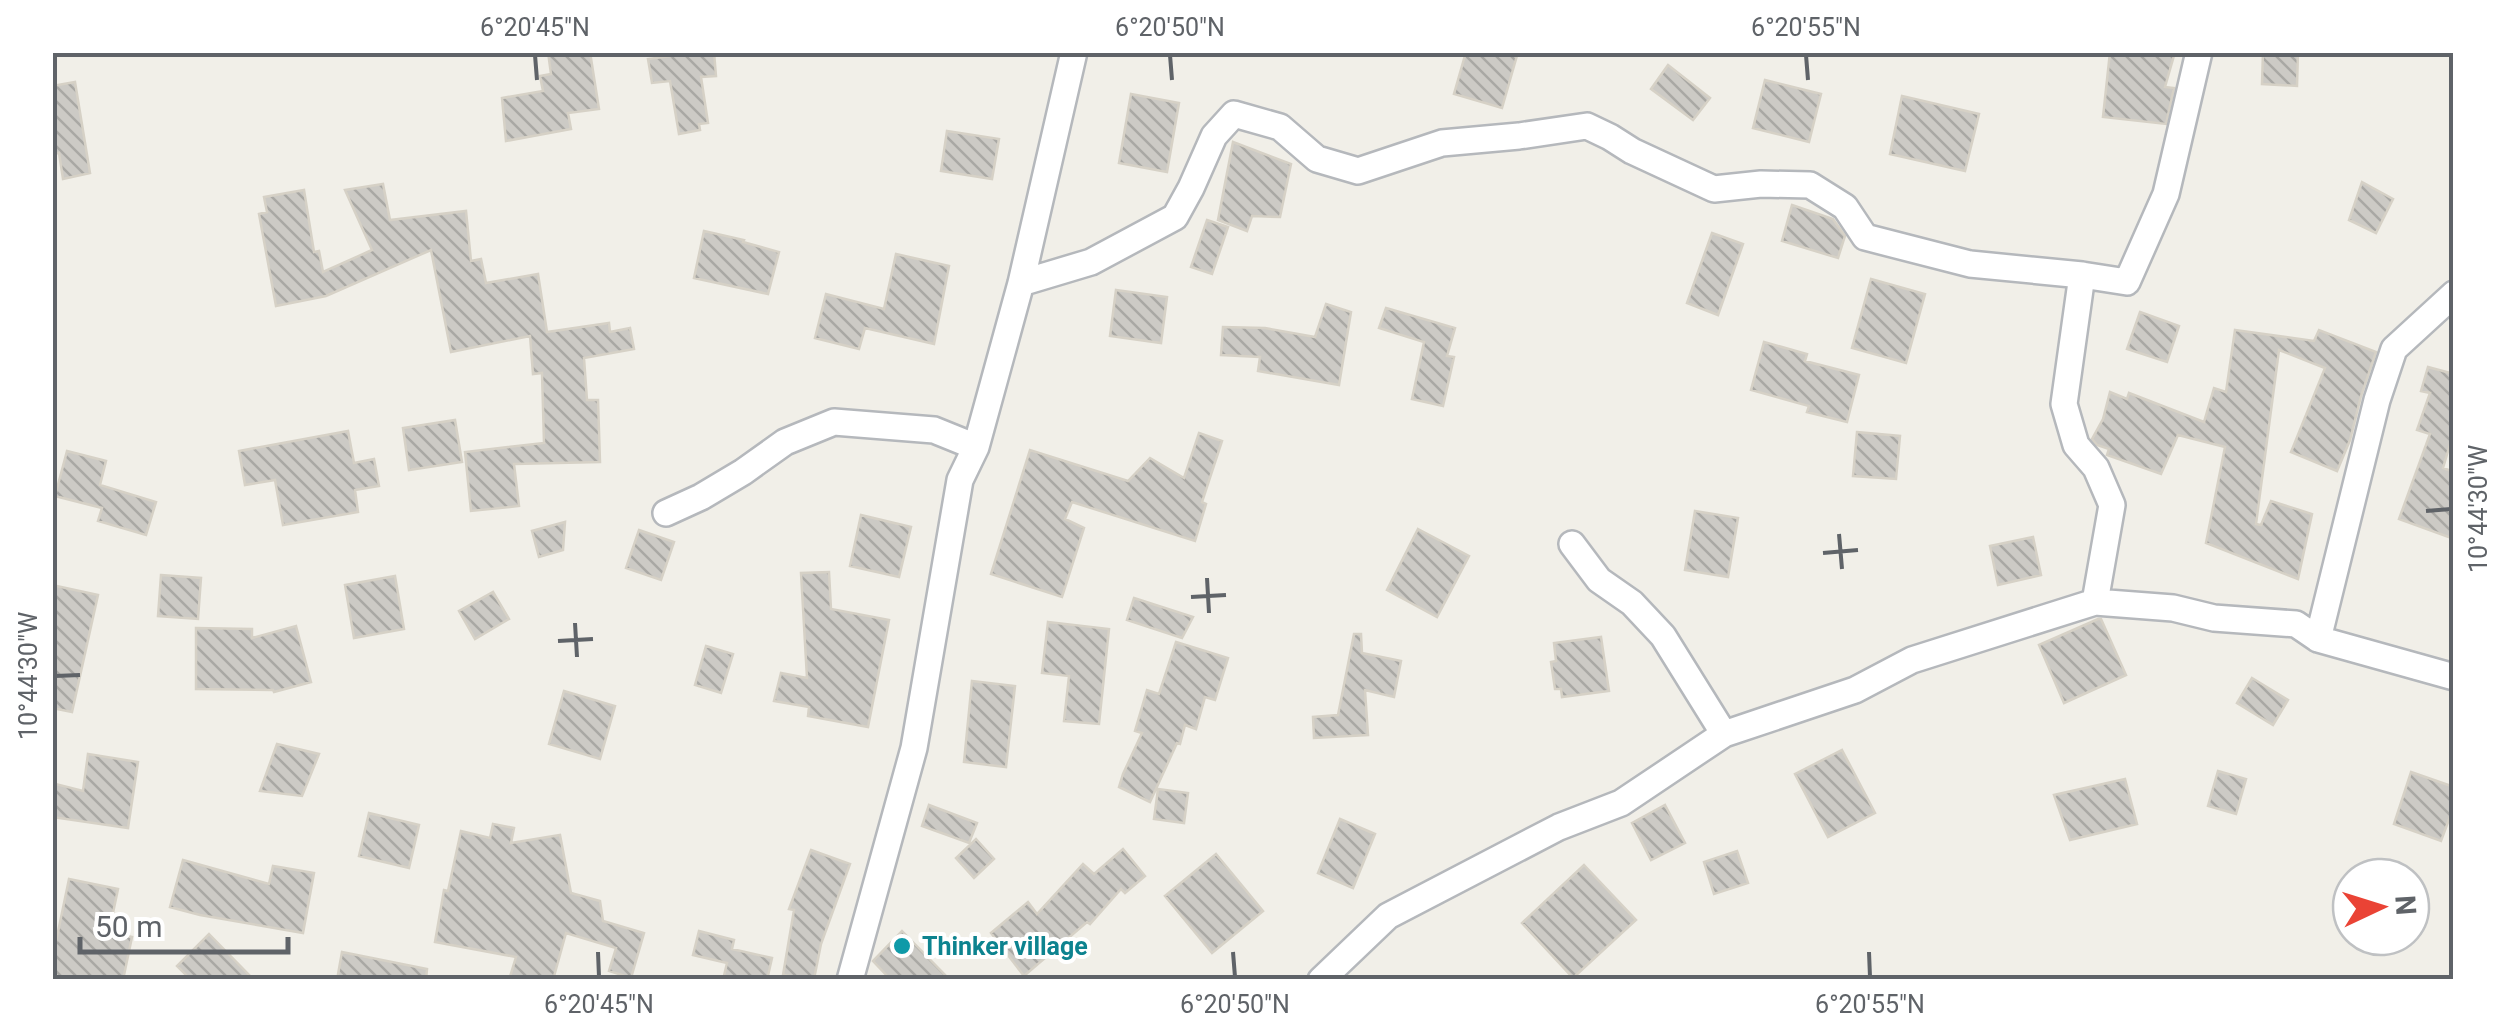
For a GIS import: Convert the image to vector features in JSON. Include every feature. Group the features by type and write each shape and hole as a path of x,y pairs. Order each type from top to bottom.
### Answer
{"street":[{"path":"850,980 914,748 960,480 976,448 1021,283 1074,52"},
{"path":"1021,283 1092,262 1175,217 1214,136 1234,114 1280,127 1317,159 1358,171 1442,143 1586,126 1714,188 1810,185 1845,207 1865,237 1970,264 2127,282 2166,194 2199,52"},
{"path":"2082,275 2064,404 2076,445 2096,468 2112,506 2095,602"},
{"path":"2318,639 2377,400 2394,349 2454,294"},
{"path":"666,513 715,489 784,442 834,422 934,430 976,448"},
{"path":"1572,544 1599,580 1632,603 1664,636 1724,734"},
{"path":"1321,980 1388,916 1559,826 1621,803 1724,734 1855,690 1912,660 2095,602 2296,624 2318,639 2454,677"}],"building":[{"path":"548,52 590,52 599,109 568,113 571,129 506,141 502,98 543,91 540,76 551,74"},
{"path":"714,52 716,76 701,77 708,123 699,124 700,130 679,134 670,81 652,83 648,59"},
{"path":"1466,52 1518,52 1502,108 1454,94"},
{"path":"2110,52 2175,52 2165,87 2174,88 2166,124 2103,117"},
{"path":"2263,52 2298,52 2297,86 2262,84"},
{"path":"1668,65 1710,98 1693,120 1651,89"},
{"path":"1765,80 1821,94 1809,142 1753,128"},
{"path":"75,82 90,173 63,179 59,153 52,154 52,86"},
{"path":"1131,94 1179,103 1167,172 1119,163"},
{"path":"1902,96 1979,114 1965,171 1890,154"},
{"path":"947,131 999,139 992,179 941,171"},
{"path":"1233,142 1291,164 1280,217 1252,216 1247,231 1218,220"},
{"path":"2362,182 2393,199 2376,233 2349,220"},
{"path":"383,184 390,220 466,211 471,261 481,259 486,283 538,274 547,332 609,323 610,332 630,328 634,349 584,358 587,400 598,400 600,462 514,464 519,506 471,511 465,452 544,443 542,373 533,374 530,336 451,352 431,250 326,296 276,306 259,214 267,212 264,197 304,190 314,252 319,251 323,272 372,250 345,190"},
{"path":"1792,205 1833,219 1845,236 1838,258 1782,241"},
{"path":"1207,220 1228,227 1212,274 1191,267"},
{"path":"704,231 779,252 768,294 694,278"},
{"path":"1712,233 1743,244 1718,315 1687,303"},
{"path":"896,254 949,266 934,344 865,328 859,349 815,338 826,294 884,309"},
{"path":"1871,279 1925,294 1906,363 1852,348"},
{"path":"1116,290 1167,297 1161,343 1110,336"},
{"path":"1326,304 1351,312 1339,385 1258,371 1260,357 1221,355 1223,327 1265,328 1315,337"},
{"path":"1386,308 1455,328 1447,356 1454,357 1443,406 1412,399 1424,342 1379,328"},
{"path":"2140,312 2179,326 2167,362 2127,349"},
{"path":"2235,330 2314,341 2319,330 2376,352 2337,471 2291,452 2325,368 2279,350 2256,524 2261,525 2271,501 2312,514 2298,579 2206,543 2225,447 2178,435 2161,474 2107,455 2109,449 2092,439 2103,419 2110,392 2127,399 2129,393 2204,422 2214,388 2226,392"},
{"path":"1764,342 1807,354 1805,361 1859,375 1847,422 1807,412 1809,406 1751,390"},
{"path":"2428,367 2454,374 2454,442 2451,441 2443,468 2454,472 2454,539 2399,519 2430,434 2417,430 2430,393 2421,391"},
{"path":"455,420 462,462 409,470 403,428"},
{"path":"348,431 354,463 374,459 379,486 355,490 358,512 283,525 275,480 245,485 239,451"},
{"path":"1857,432 1900,436 1896,479 1853,476"},
{"path":"1199,433 1222,441 1202,502 1206,504 1195,541 1072,502 1065,519 1084,528 1062,597 991,574 1030,450 1128,481 1150,458 1184,478"},
{"path":"67,451 106,461 100,485 156,502 146,535 98,521 102,508 55,496"},
{"path":"1695,511 1738,518 1728,577 1685,570"},
{"path":"861,515 911,527 899,577 850,566"},
{"path":"565,522 563,550 539,557 532,531"},
{"path":"1418,529 1469,556 1437,617 1387,590"},
{"path":"639,530 674,542 661,580 626,568"},
{"path":"2033,537 2041,575 1998,585 1990,546"},
{"path":"829,572 831,609 889,620 868,727 808,716 809,707 774,701 781,673 807,678 801,573"},
{"path":"161,575 201,578 198,619 158,616"},
{"path":"395,576 404,629 354,638 345,585"},
{"path":"52,585 98,595 72,712 52,708"},
{"path":"493,592 509,619 475,639 459,611"},
{"path":"1134,598 1193,617 1182,638 1127,620"},
{"path":"2098,619 2126,675 2064,703 2039,645"},
{"path":"1048,622 1109,629 1099,724 1064,721 1069,676 1042,673"},
{"path":"296,626 311,682 274,692 196,689 196,628 252,629 252,638"},
{"path":"1354,634 1361,634 1362,653 1401,661 1394,697 1365,690 1368,735 1314,738 1313,717 1338,715"},
{"path":"1601,637 1609,691 1562,697 1561,689 1555,689 1551,662 1556,661 1554,643"},
{"path":"1176,642 1228,658 1215,700 1205,697 1196,729 1185,725 1180,744 1177,743 1150,802 1119,787 1142,733 1135,731 1147,690 1159,694"},
{"path":"706,646 733,654 721,693 695,685"},
{"path":"2252,678 2288,700 2273,725 2237,703"},
{"path":"972,681 1015,686 1006,767 964,762"},
{"path":"564,691 615,706 600,759 549,744"},
{"path":"277,744 319,754 302,796 260,791"},
{"path":"1842,750 1875,813 1828,837 1795,774"},
{"path":"88,754 138,762 128,828 52,817 52,783 83,791"},
{"path":"2218,771 2246,779 2236,814 2208,806"},
{"path":"2411,772 2454,787 2454,806 2441,841 2394,824"},
{"path":"2125,779 2137,824 2070,840 2054,795"},
{"path":"1158,789 1188,793 1184,823 1154,819"},
{"path":"929,805 977,823 969,843 922,826"},
{"path":"1665,805 1685,843 1651,860 1632,823"},
{"path":"369,813 419,825 409,868 359,856"},
{"path":"1340,819 1375,834 1353,888 1318,873"},
{"path":"493,824 514,828 511,843 560,835 571,893 600,901 603,921 644,933 631,978 609,971 616,948 566,933 553,980 509,980 516,957 435,942 444,890 448,891 461,831 490,838"},
{"path":"976,839 994,859 974,878 956,858"},
{"path":"1123,849 1145,876 1125,893 1121,889 1090,924 1087,922 1024,976 991,933 1028,902 1037,914 1083,864 1094,874"},
{"path":"811,850 850,864 821,944 814,979 783,975 794,910 789,909"},
{"path":"1737,851 1748,883 1714,894 1704,862"},
{"path":"1216,854 1263,911 1212,953 1165,896"},
{"path":"183,860 269,884 273,866 314,873 303,933 170,907"},
{"path":"1584,865 1636,920 1573,978 1522,923"},
{"path":"69,879 118,889 109,932 132,937 123,980 52,980 52,961"},
{"path":"699,931 734,940 732,949 772,958 767,980 723,980 727,963 693,955"},
{"name":"Thinker village","path":"902,931 950,980 891,980 873,961"},
{"path":"209,934 254,980 191,980 177,966"},
{"path":"342,952 427,969 426,980 337,980"}],"place":[{"name":"Thinker village","path":"902,946"}]}
